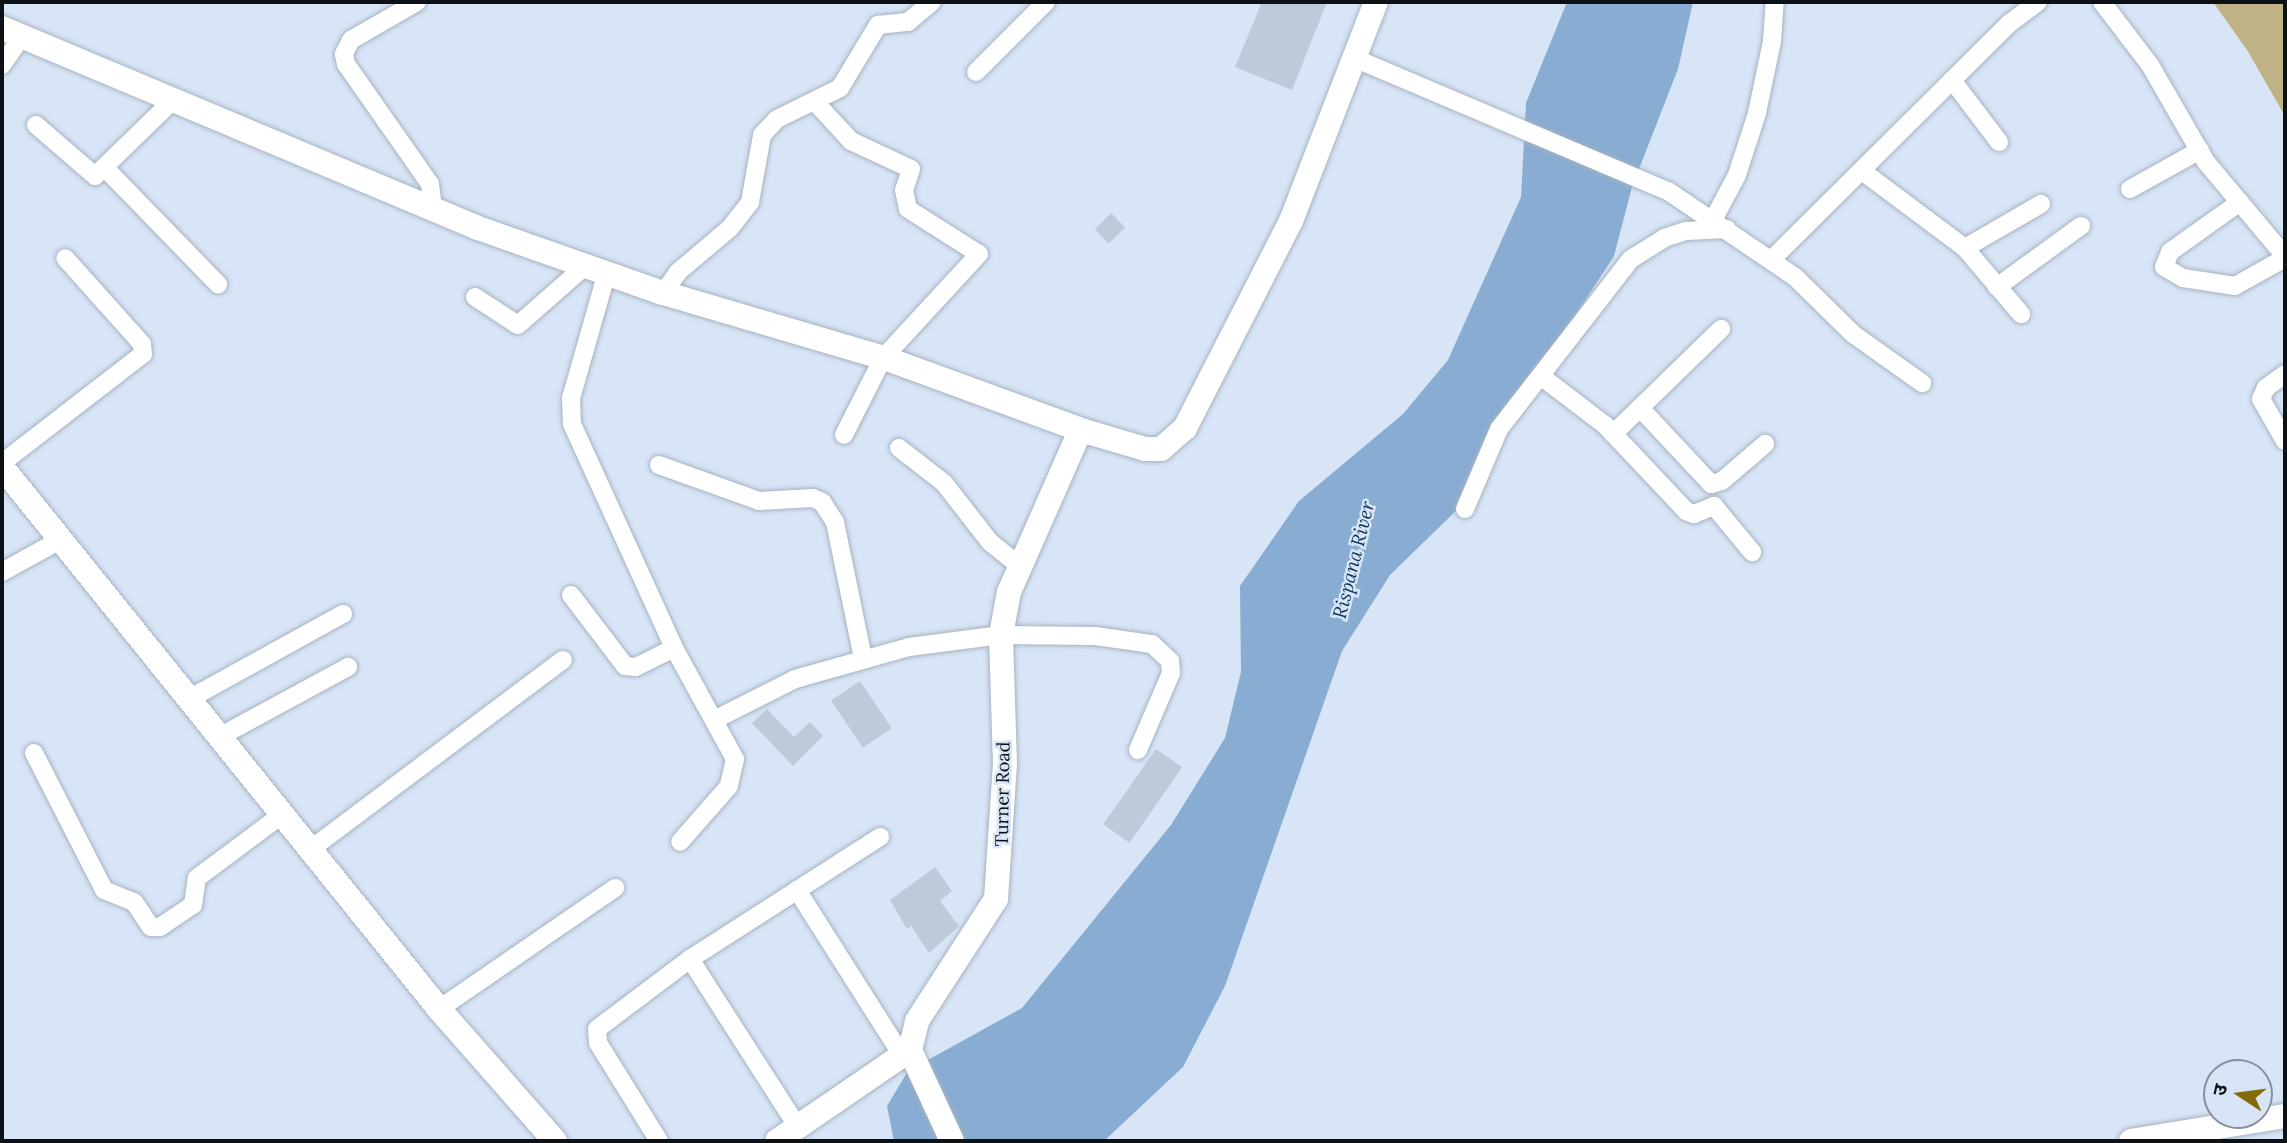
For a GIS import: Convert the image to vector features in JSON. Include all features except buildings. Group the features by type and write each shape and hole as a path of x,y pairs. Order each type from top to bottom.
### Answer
{"street":[{"path":"417,2 351,40 344,54 346,64 430,184 433,209"},
{"path":"663,293 686,264 730,228 750,202 762,135 777,119 840,88 878,25 908,22 932,2"},
{"path":"976,72 1046,2"},
{"path":"2,65 11,33 433,209 596,269 663,293 883,358 1084,431 1145,449 1161,449 1185,428 1291,221 1376,2"},
{"path":"1720,225 1757,113 1772,41 1774,2"},
{"path":"1772,259 1952,80 2038,2"},
{"path":"2102,2 2151,65 2200,150 2285,257 2235,286 2183,278 2164,267 2170,252 2240,202"},
{"path":"1354,58 1638,177 1772,259 1853,334 1922,383"},
{"path":"1952,80 1999,142"},
{"path":"36,125 90,174 106,169 171,102"},
{"path":"816,102 851,141 911,169 904,190 908,209 979,254 883,358 844,435"},
{"path":"2130,189 2200,150"},
{"path":"106,169 218,284"},
{"path":"1862,171 1965,248 2021,314"},
{"path":"1965,248 2040,204"},
{"path":"1465,509 1499,429 1631,260 1664,238 1720,225"},
{"path":"1997,287 2081,226"},
{"path":"65,258 142,344 143,354 2,465 439,1009 552,1140"},
{"path":"475,297 517,325 596,269"},
{"path":"596,269 571,398 572,424 674,648 714,720 732,746 735,771 717,805 680,842"},
{"path":"1614,433 1721,329"},
{"path":"2285,374 2266,388 2261,399 2285,441"},
{"path":"1542,377 1614,433 1686,511 1694,514 1713,506 1752,552"},
{"path":"1640,408 1711,484 1722,481 1765,444"},
{"name":"Turner Road","path":"908,1055 917,1021 996,900 1005,764 1001,635 1009,592 1079,433 1084,431"},
{"path":"899,448 944,483 990,542 1020,566"},
{"path":"659,465 759,501 813,498 822,502 835,522 863,658"},
{"path":"2,572 60,540"},
{"path":"571,595 625,666 636,667 674,648"},
{"path":"189,699 343,614"},
{"path":"714,720 796,679 863,658 934,642 1001,635 1095,636 1144,642 1162,651 1170,661 1171,673 1138,750"},
{"path":"311,849 563,660"},
{"path":"219,737 348,667"},
{"path":"34,753 104,890 134,902 151,927 160,927 193,905 197,878 283,814"},
{"path":"659,1141 595,1035 603,1023 690,959 880,837"},
{"path":"439,1009 615,888"},
{"path":"797,890 908,1055 952,1141"},
{"path":"690,959 798,1127"},
{"path":"777,1141 908,1055"},
{"path":"2131,1141 2178,1137 2285,1116"}],"shaded area":[{"path":"2213,2 2285,2 2285,116 2247,50"}],"water":[{"name":"Rispana River","path":"1567,2 1693,2 1678,69 1632,187 1614,256 1537,374 1501,411 1465,502 1390,575 1342,651 1225,986 1183,1067 1104,1141 894,1141 887,1106 908,1071 1022,1008 1171,825 1225,738 1241,672 1240,586 1299,501 1403,414 1448,360 1521,197 1526,103"}]}
